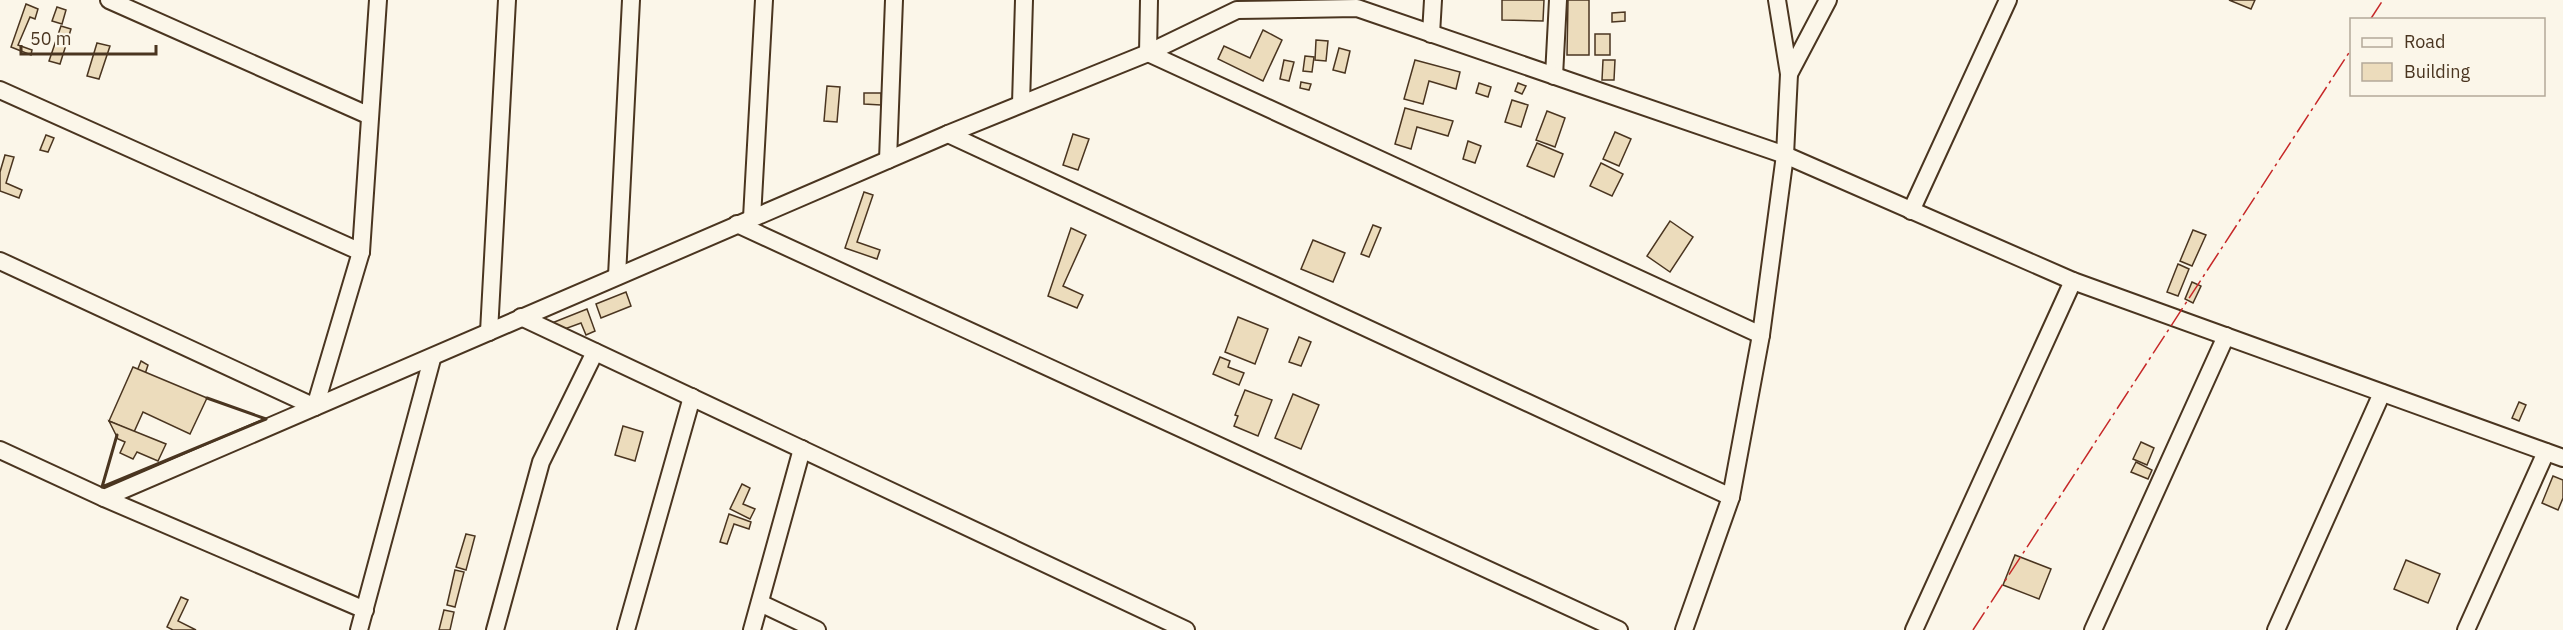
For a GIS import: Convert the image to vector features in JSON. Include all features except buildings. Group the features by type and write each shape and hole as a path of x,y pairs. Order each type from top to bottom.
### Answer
{"street":[{"path":"109,0 370,116"},
{"path":"315,407 361,252 378,0"},
{"path":"489,332 507,0"},
{"path":"617,276 631,0"},
{"path":"745,221 764,0"},
{"path":"888,160 894,0"},
{"path":"1021,105 1024,0"},
{"path":"1148,52 1149,0"},
{"path":"1431,34 1433,0"},
{"path":"1554,76 1558,0"},
{"path":"1684,630 1731,497 1761,335 1785,155 1789,74 1777,0"},
{"path":"1789,74 1828,0"},
{"path":"1911,211 2008,0"},
{"path":"104,498 432,359 521,317 948,134 1148,52 1237,10 1280,5 1357,8 1785,155 2073,281 2563,458"},
{"path":"1148,52 1761,335"},
{"path":"0,90 361,252"},
{"path":"948,134 1731,497"},
{"path":"745,221 1618,630"},
{"path":"0,261 315,407"},
{"path":"1914,630 2073,281"},
{"path":"521,317 1186,630"},
{"path":"2093,630 2226,336"},
{"path":"495,630 541,462 595,352"},
{"path":"360,630 432,359"},
{"path":"2276,630 2382,393"},
{"path":"626,630 692,397"},
{"path":"752,630 802,449"},
{"path":"0,450 104,498 365,610"},
{"path":"2466,630 2546,452"},
{"path":"760,603 817,630"}],"wall":[{"path":"117,435 102,487 266,419 207,398"}],"power":[{"path":"2371,18 2383,0"},
{"path":"1973,630 2350,51"}]}
